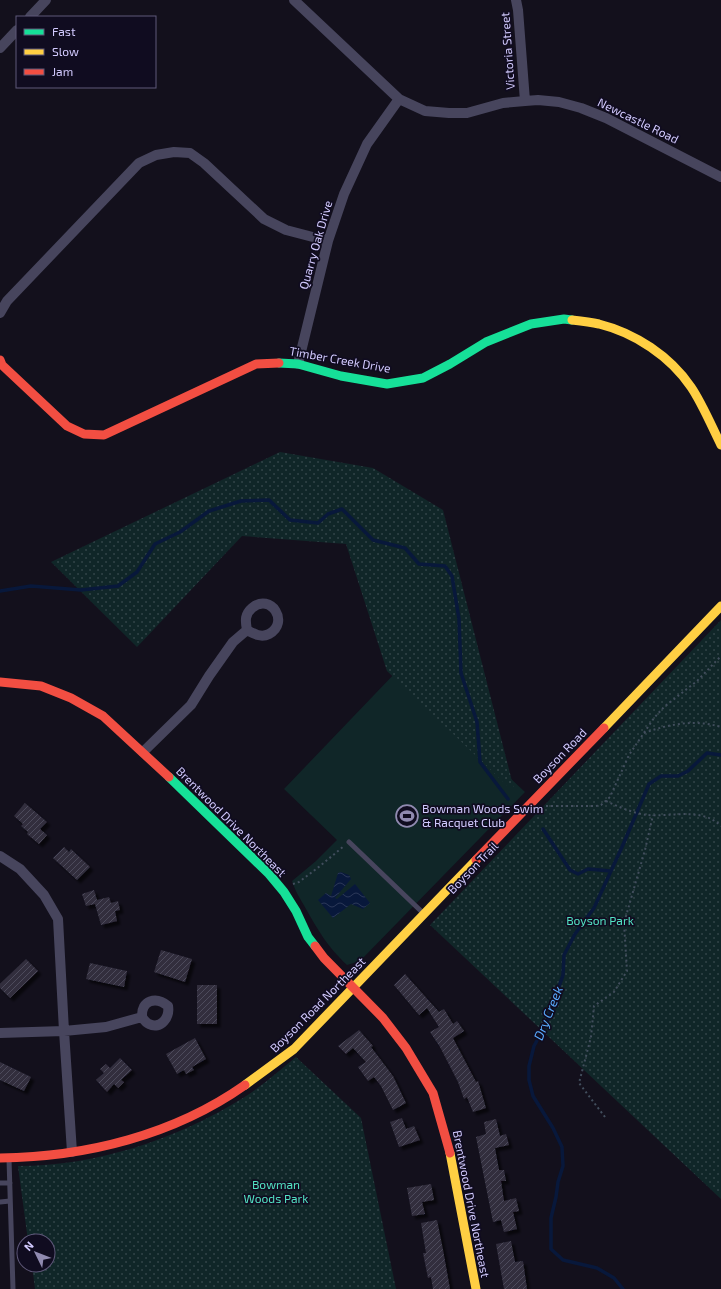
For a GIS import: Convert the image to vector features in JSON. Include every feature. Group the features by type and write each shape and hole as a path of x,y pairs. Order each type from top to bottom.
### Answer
{"street":[{"path":"31,16 46,0"},
{"name":"Newcastle Road","path":"294,0 398,99 425,111 450,113 467,112 524,101 559,102 581,108 606,118 721,178"},
{"name":"Victoria Street","path":"516,0 518,10 524,101"},
{"path":"0,48 16,31"},
{"name":"Quarry Oak Drive","path":"298,364 328,241 344,194 368,144 398,99"},
{"path":"0,313 7,301 140,163 156,155 174,152 190,153 204,163 264,219 286,230 328,241"},
{"name":"Timber Creek Drive","path":"0,360 2,365 67,426 84,434 104,435 256,364 298,364 342,376 387,384 423,378 450,364 486,342 531,324 564,319 599,324 635,337 662,356 680,373 692,388 721,445"},
{"name":"Boyson Road","path":"416,923 721,606"},
{"path":"143,752 191,705 233,642 247,630"},
{"name":"Brentwood Drive Northeast","path":"0,682 42,686 71,698 103,716 143,752 269,874 296,911 308,937 324,958 383,1018 406,1048 433,1093 449,1145 476,1289"},
{"path":"0,856 20,869 44,895 58,919 72,1152"},
{"name":"Boyson Road Northeast","path":"4,1158 72,1152 117,1144 154,1133 187,1119 214,1105 244,1087 294,1049 416,923"},
{"path":"0,1033 64,1032 106,1027 142,1017"}],"lane":[{"path":"349,842 424,914"},
{"path":"4,1158 10,1183 13,1289"},
{"path":"0,1183 10,1183"},
{"path":"0,1202 10,1201"}],"path":[{"path":"543,808 546,806 596,806 606,801 624,764 659,712 697,681 721,656"},
{"path":"644,733 669,725 691,723 712,724 721,727"},
{"path":"606,801 642,814 699,815 709,818 721,826"},
{"path":"605,1117 579,1083 591,1037 594,1006 614,992 627,971 624,923 645,850 653,815"},
{"path":"280,888 299,882 349,842"}],"green space":[{"path":"280,452 373,468 443,510 515,793 387,671 346,544 242,536 137,647 51,562"},
{"name":"Boyson Park","path":"721,620 721,1199 430,925"},
{"name":"Bowman Woods Swim & Racquet Club","path":"397,671 525,792 360,961 347,965 334,952 320,932 298,895 292,881 316,861 337,840 284,789"},
{"name":"Bowman Woods Park","path":"296,1057 361,1118 396,1289 35,1289 33,1273 56,1273 56,1233 27,1233 18,1166 48,1165 77,1161 107,1155 164,1138 218,1113 264,1083"}],"water":[{"path":"341,872 349,875 351,879 335,898 337,899 355,884 370,903 363,909 351,904 333,918 318,900 326,893 331,896 338,873"}],"building":[{"path":"25,803 47,822 40,829 47,835 39,844 27,834 28,832 21,826 23,824 14,816"},
{"path":"64,847 69,852 71,849 90,867 77,880 53,858"},
{"path":"94,890 97,900 109,897 111,903 118,901 120,910 115,911 117,921 101,925 95,904 86,906 82,894"},
{"path":"161,950 192,959 185,982 154,972"},
{"path":"26,959 38,971 10,998 0,988 0,984"},
{"path":"90,963 127,971 124,987 86,979"},
{"path":"405,974 439,1012 444,1009 453,1024 457,1021 464,1031 453,1038 476,1082 478,1081 486,1108 473,1112 467,1097 464,1099 458,1082 440,1047 430,1032 439,1027 427,1008 419,1015 394,985"},
{"path":"197,985 217,985 217,1024 197,1024"},
{"path":"359,1030 373,1046 371,1047 393,1076 406,1103 393,1110 381,1086 374,1077 368,1081 358,1067 366,1062 353,1048 346,1054 338,1046"},
{"path":"195,1038 206,1059 192,1067 194,1070 186,1074 184,1070 177,1074 166,1054"},
{"path":"120,1058 132,1070 121,1080 124,1082 118,1088 114,1084 107,1092 96,1080 104,1073 100,1069 106,1064 110,1068"},
{"path":"0,1062 31,1077 24,1091 0,1080"},
{"path":"402,1118 406,1129 414,1126 420,1140 399,1147 390,1122"},
{"path":"496,1119 500,1136 506,1134 509,1145 495,1148 499,1170 504,1170 506,1181 501,1181 504,1201 516,1198 519,1211 513,1212 517,1229 504,1232 501,1220 493,1222 476,1137 486,1134 484,1122"},
{"path":"431,1184 434,1200 422,1202 425,1214 412,1216 407,1188"},
{"path":"437,1220 450,1289 433,1289 431,1277 428,1278 423,1253 426,1253 421,1223"},
{"path":"511,1241 515,1262 523,1261 527,1289 504,1289 496,1244"}],"waterway":[{"path":"0,591 31,586 81,590 118,586 137,572 155,544 180,532 209,511 241,501 269,500 290,520 318,523 328,514 342,509 373,540 405,548 419,564 445,566 452,576 459,619 461,673 477,722 480,762 508,799"},
{"name":"Dry Creek","path":"623,1289 614,1278 597,1268 563,1260 551,1249 551,1218 558,1182 563,1166 562,1147 553,1128 533,1096 529,1080 529,1066 534,1046 546,1024 563,975 564,955 575,934 594,908 649,784 661,776 678,776 688,771 707,753 721,755"},
{"path":"543,829 570,870 578,874 588,869 611,871"}],"traffic: fast":[{"path":"279,363 298,364 341,376 387,384 423,378 450,364 486,342 531,324 564,319 572,320"},
{"path":"169,777 269,874 284,892 296,911 308,937 315,946"}],"traffic: slow":[{"path":"572,320 596,323 626,333 651,347 673,365 695,393 721,445"},
{"path":"604,728 721,606"},
{"path":"245,1085 294,1049 476,860"},
{"path":"450,1153 476,1289"}],"traffic: jam":[{"path":"0,360 2,365 67,426 84,434 104,435 256,364 279,363"},
{"path":"0,682 41,686 71,698 103,716 169,777"},
{"path":"476,860 604,728"},
{"path":"315,946 324,958 383,1018 406,1048 433,1093 450,1153"},
{"path":"0,1158 32,1157 65,1153 97,1148 128,1140 159,1130 189,1117 218,1102 245,1085"}],"place":[{"name":"Bowman Woods Swim & Racquet Club","path":"407,816"}]}
